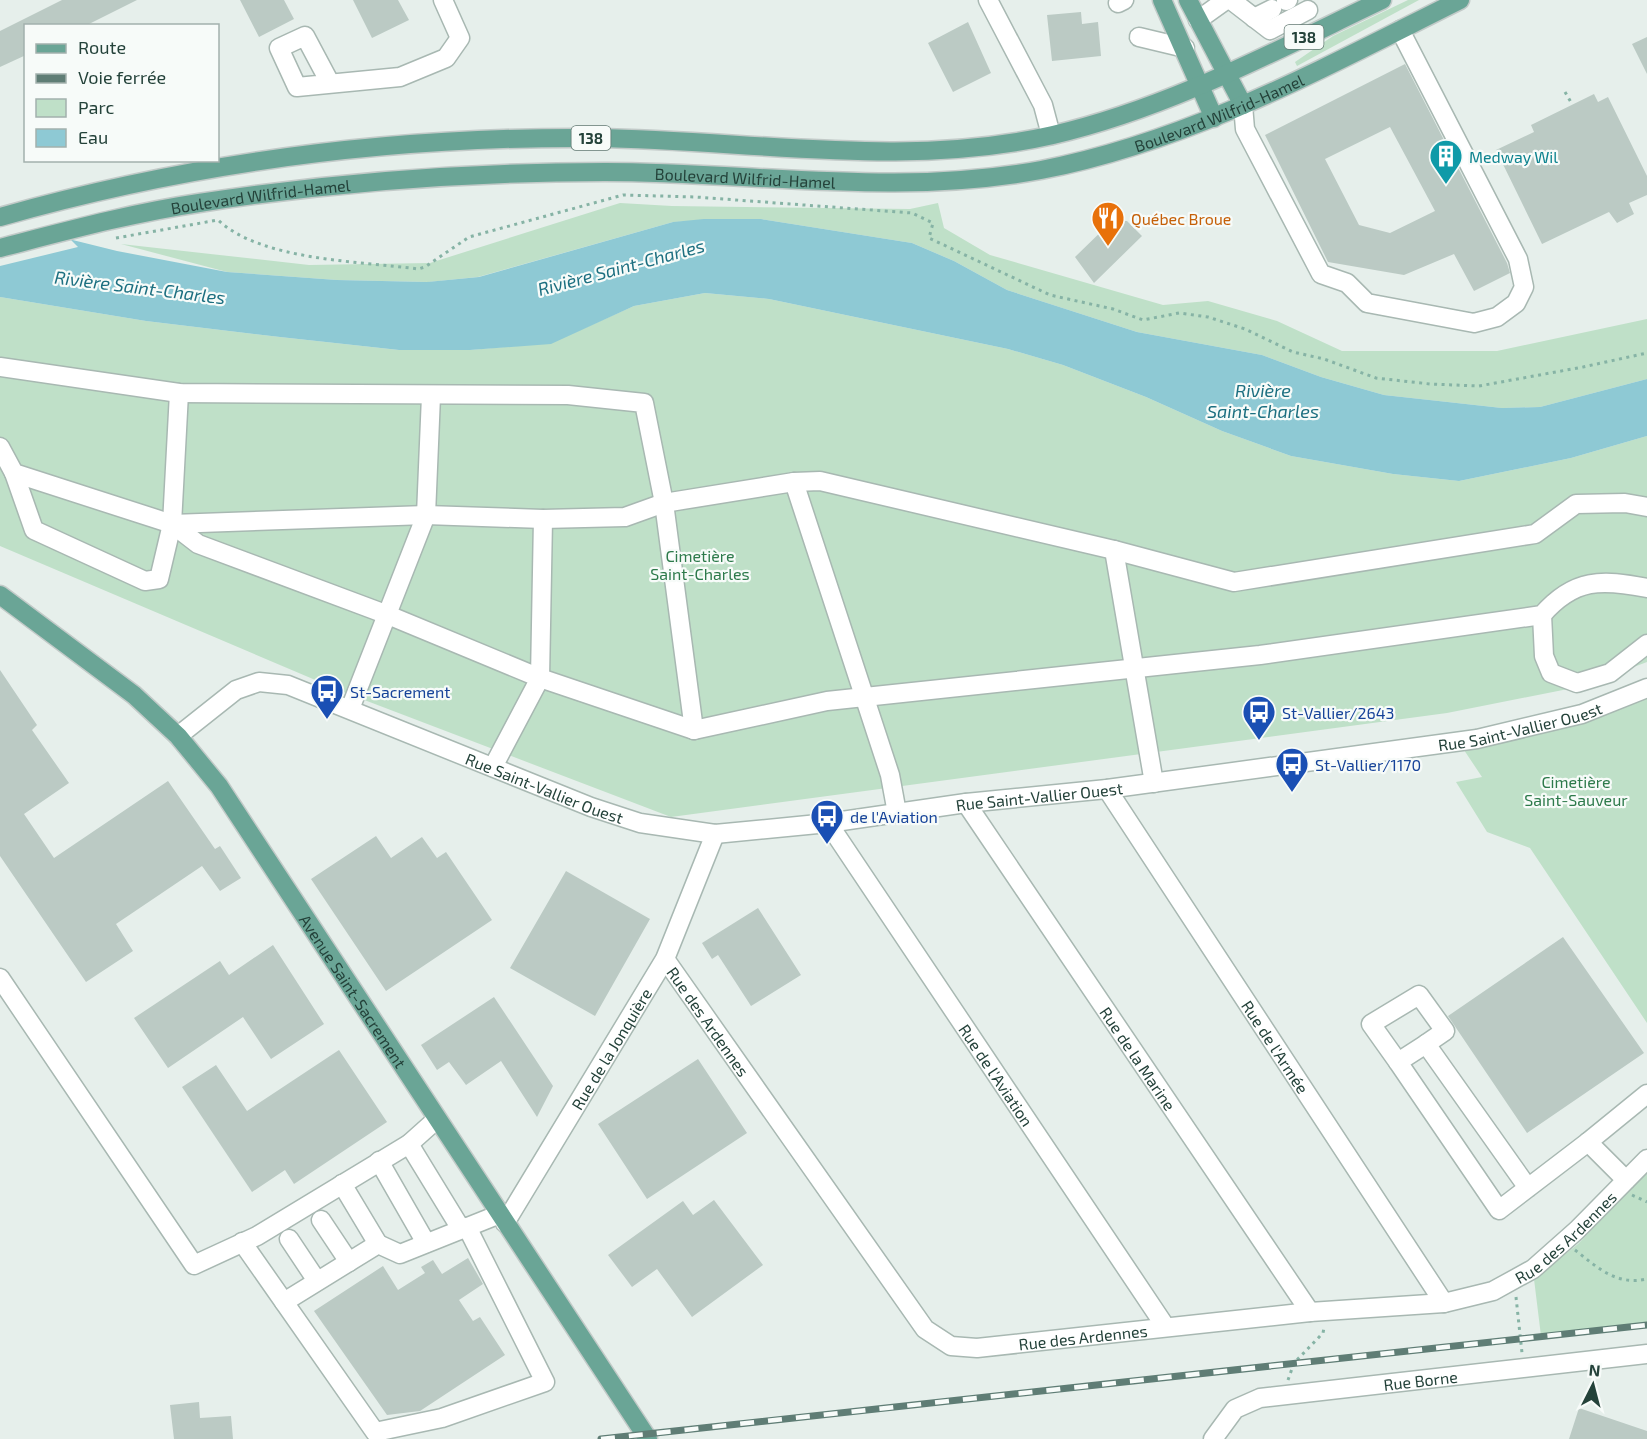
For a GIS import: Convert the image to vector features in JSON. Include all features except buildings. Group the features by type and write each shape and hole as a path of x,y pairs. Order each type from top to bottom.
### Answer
{"main road":[{"path":"1162,0 1214,118"},
{"path":"1188,0 1243,105"},
{"name":"Boulevard Wilfrid-Hamel","path":"0,217 142,181 210,168 434,143 597,138 897,152 975,147 1051,135 1108,120 1226,74 1382,0"},
{"name":"Boulevard Wilfrid-Hamel","path":"0,248 69,230 196,203 438,175 630,172 858,184 982,179 1084,161 1137,146 1214,118 1460,0"},
{"name":"Avenue Saint-Sacrement","path":"0,595 134,695 178,736 219,786 648,1439"}],"street":[{"path":"330,83 400,77 446,58 460,38 442,0"},
{"path":"988,0 1043,105 1051,135"},
{"path":"1198,20 1235,1 1270,30 1291,4"},
{"path":"1291,4 1319,30"},
{"path":"1254,18 1291,4"},
{"path":"1243,105 1245,129 1321,274 1347,283 1367,303 1474,323 1497,317 1516,303 1524,287 1518,259 1400,30"},
{"path":"1139,37 1185,48"},
{"path":"0,367 179,393 568,395 644,403 664,503 694,730"},
{"path":"0,447 15,473 34,530 145,580 159,579 172,524 179,393"},
{"path":"350,709 426,515 432,396"},
{"path":"15,473 172,524 198,543 388,615 540,678 694,730 827,701 1260,655 1542,615 1557,598 1577,586 1611,581 1647,588"},
{"path":"172,524 426,515 543,519 625,518 664,503 794,482 820,481 1114,550 1234,582 1534,534 1576,504 1625,503 1647,507"},
{"path":"794,482 890,775 897,813"},
{"path":"493,767 540,678 543,519"},
{"path":"1114,550 1154,783"},
{"path":"1542,615 1544,656 1551,674 1577,683 1610,673 1647,644"},
{"name":"Rue Saint-Vallier Ouest","path":"178,736 236,690 259,682 288,685 591,807 640,822 715,834 828,823 966,803 1107,789 1478,739 1582,714 1647,688"},
{"name":"Rue de l'Armée","path":"1107,789 1444,1303"},
{"name":"Rue de la Marine","path":"966,803 1310,1312"},
{"name":"Rue de l'Aviation","path":"828,823 1165,1326"},
{"name":"Rue de la Jonquière","path":"502,1218 665,959 715,834"},
{"name":"Rue des Ardennes","path":"665,959 925,1329 936,1339 951,1346 987,1348 1165,1326 1310,1312 1444,1303 1493,1292 1533,1269 1564,1242 1647,1159"},
{"path":"0,978 194,1265 242,1242 409,1144 437,1119"},
{"path":"1398,1062 1445,1031 1419,994 1371,1024 1498,1210 1647,1094"},
{"path":"1426,1044 1528,1188"},
{"path":"1588,1142 1626,1180"},
{"path":"242,1242 375,1432 442,1418 545,1383 464,1228 409,1144"},
{"path":"379,1161 426,1243"},
{"path":"342,1184 378,1244 400,1254 464,1228 502,1218"},
{"path":"321,1220 349,1262"},
{"path":"289,1239 317,1281"},
{"path":"284,1302 378,1244"},
{"name":"Rue Borne","path":"1213,1439 1235,1409 1260,1398 1647,1354"}],"path":[{"path":"1565,92 1572,104"},
{"path":"115,238 218,220 251,241 280,252 418,269 468,237 623,195 696,197 912,213 933,223 929,238 1050,295 1113,309 1143,320 1179,313 1208,317 1245,329 1293,352 1324,359 1376,378 1430,384 1479,386 1583,368 1647,353"},
{"path":"1564,1242 1592,1266 1608,1275 1647,1279"},
{"path":"1514,1280 1524,1368"},
{"path":"1288,1395 1288,1374 1294,1363 1323,1333 1329,1311"}],"green space":[{"path":"1408,0 1419,0 1297,66 1295,62 1333,36"},
{"path":"620,203 672,206 910,209 938,203 944,228 990,255 1163,305 1208,301 1277,321 1342,351 1497,351 1647,319 1647,379 1540,407 1502,408 1384,395 1321,377 1262,355 1137,332 1007,290 954,261 912,243 761,219 673,222 478,277 428,282 337,280 227,272 121,244 309,265 430,263"},
{"name":"Cimetière Saint-Charles","path":"705,293 769,299 1008,349 1063,365 1146,397 1222,431 1291,456 1393,474 1459,481 1571,458 1647,436 1647,662 1583,686 1447,713 671,817 346,693 0,546 0,297 146,321 280,337 399,350 470,350 551,343 634,306"},
{"name":"Cimetière Saint-Sauveur","path":"1647,688 1647,1023 1530,848 1487,832 1456,782 1482,777 1458,741"},
{"path":"1647,1172 1647,1325 1541,1336 1534,1279 1578,1244"}],"water":[{"name":"Rivière Saint-Charles","path":"704,219 761,219 912,243 954,261 1007,290 1137,332 1262,355 1321,377 1384,395 1502,408 1540,407 1647,379 1647,436 1571,458 1459,481 1393,474 1291,456 1222,431 1146,397 1063,365 1008,349 769,299 705,293 634,306 551,344 470,350 399,350 280,337 146,321 0,297 0,222 117,251 227,272 337,280 427,282 479,277 673,222"}],"pier":[{"path":"0,219 67,236 78,247 0,266"}],"railway":[{"path":"601,1439 1647,1325"}],"place":[{"name":"Medway Wil","path":"1446,185"},
{"name":"Québec Broue","path":"1108,247"},
{"name":"St-Sacrement","path":"327,720"},
{"name":"St-Vallier/2643","path":"1259,741"},
{"name":"St-Vallier/1170","path":"1292,793"},
{"name":"de l'Aviation","path":"827,845"}]}
